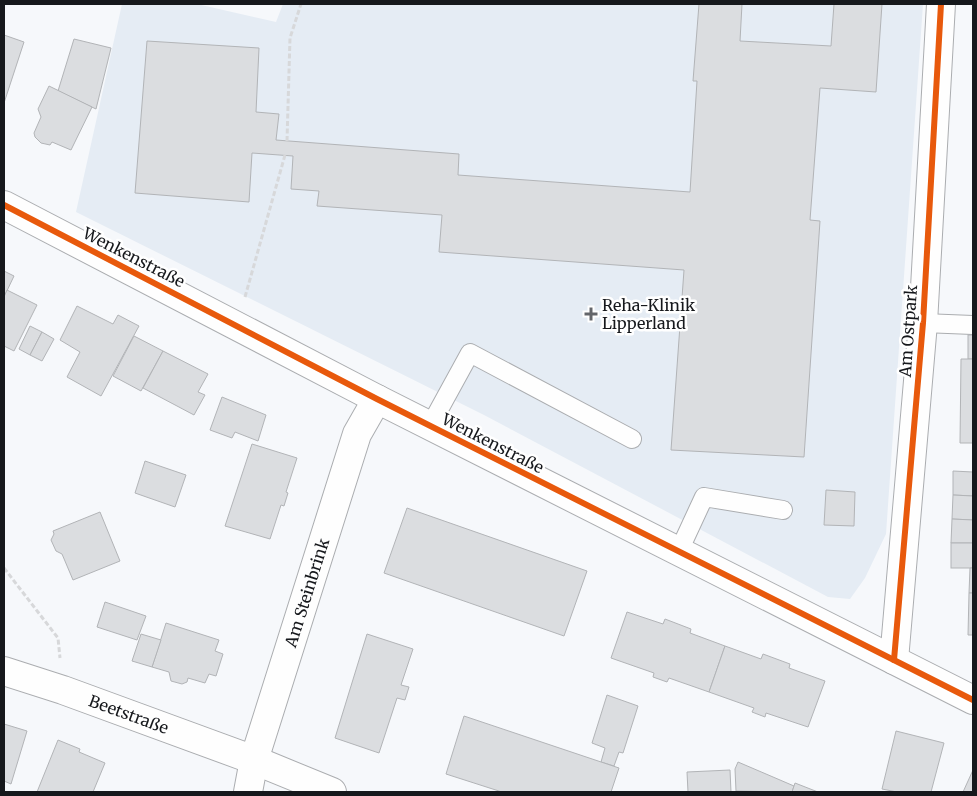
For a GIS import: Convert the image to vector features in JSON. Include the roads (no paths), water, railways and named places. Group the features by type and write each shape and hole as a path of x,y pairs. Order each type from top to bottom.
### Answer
{"street":[{"name":"Am Ostpark","path":"894,660 922,323 941,4"},
{"name":"Wenkenstraße","path":"4,205 377,399 973,700"},
{"name":"Am Steinbrink","path":"248,792 254,760 357,434 377,399"},
{"name":"Beetstraße","path":"4,671 63,690 254,760 332,792"}],"lane":[{"path":"922,323 973,325"},
{"path":"430,426 470,353 632,439"},
{"path":"679,551 704,497 783,510"}],"place":[{"name":"Reha-Klinik Lipperland","path":"591,314"}]}
